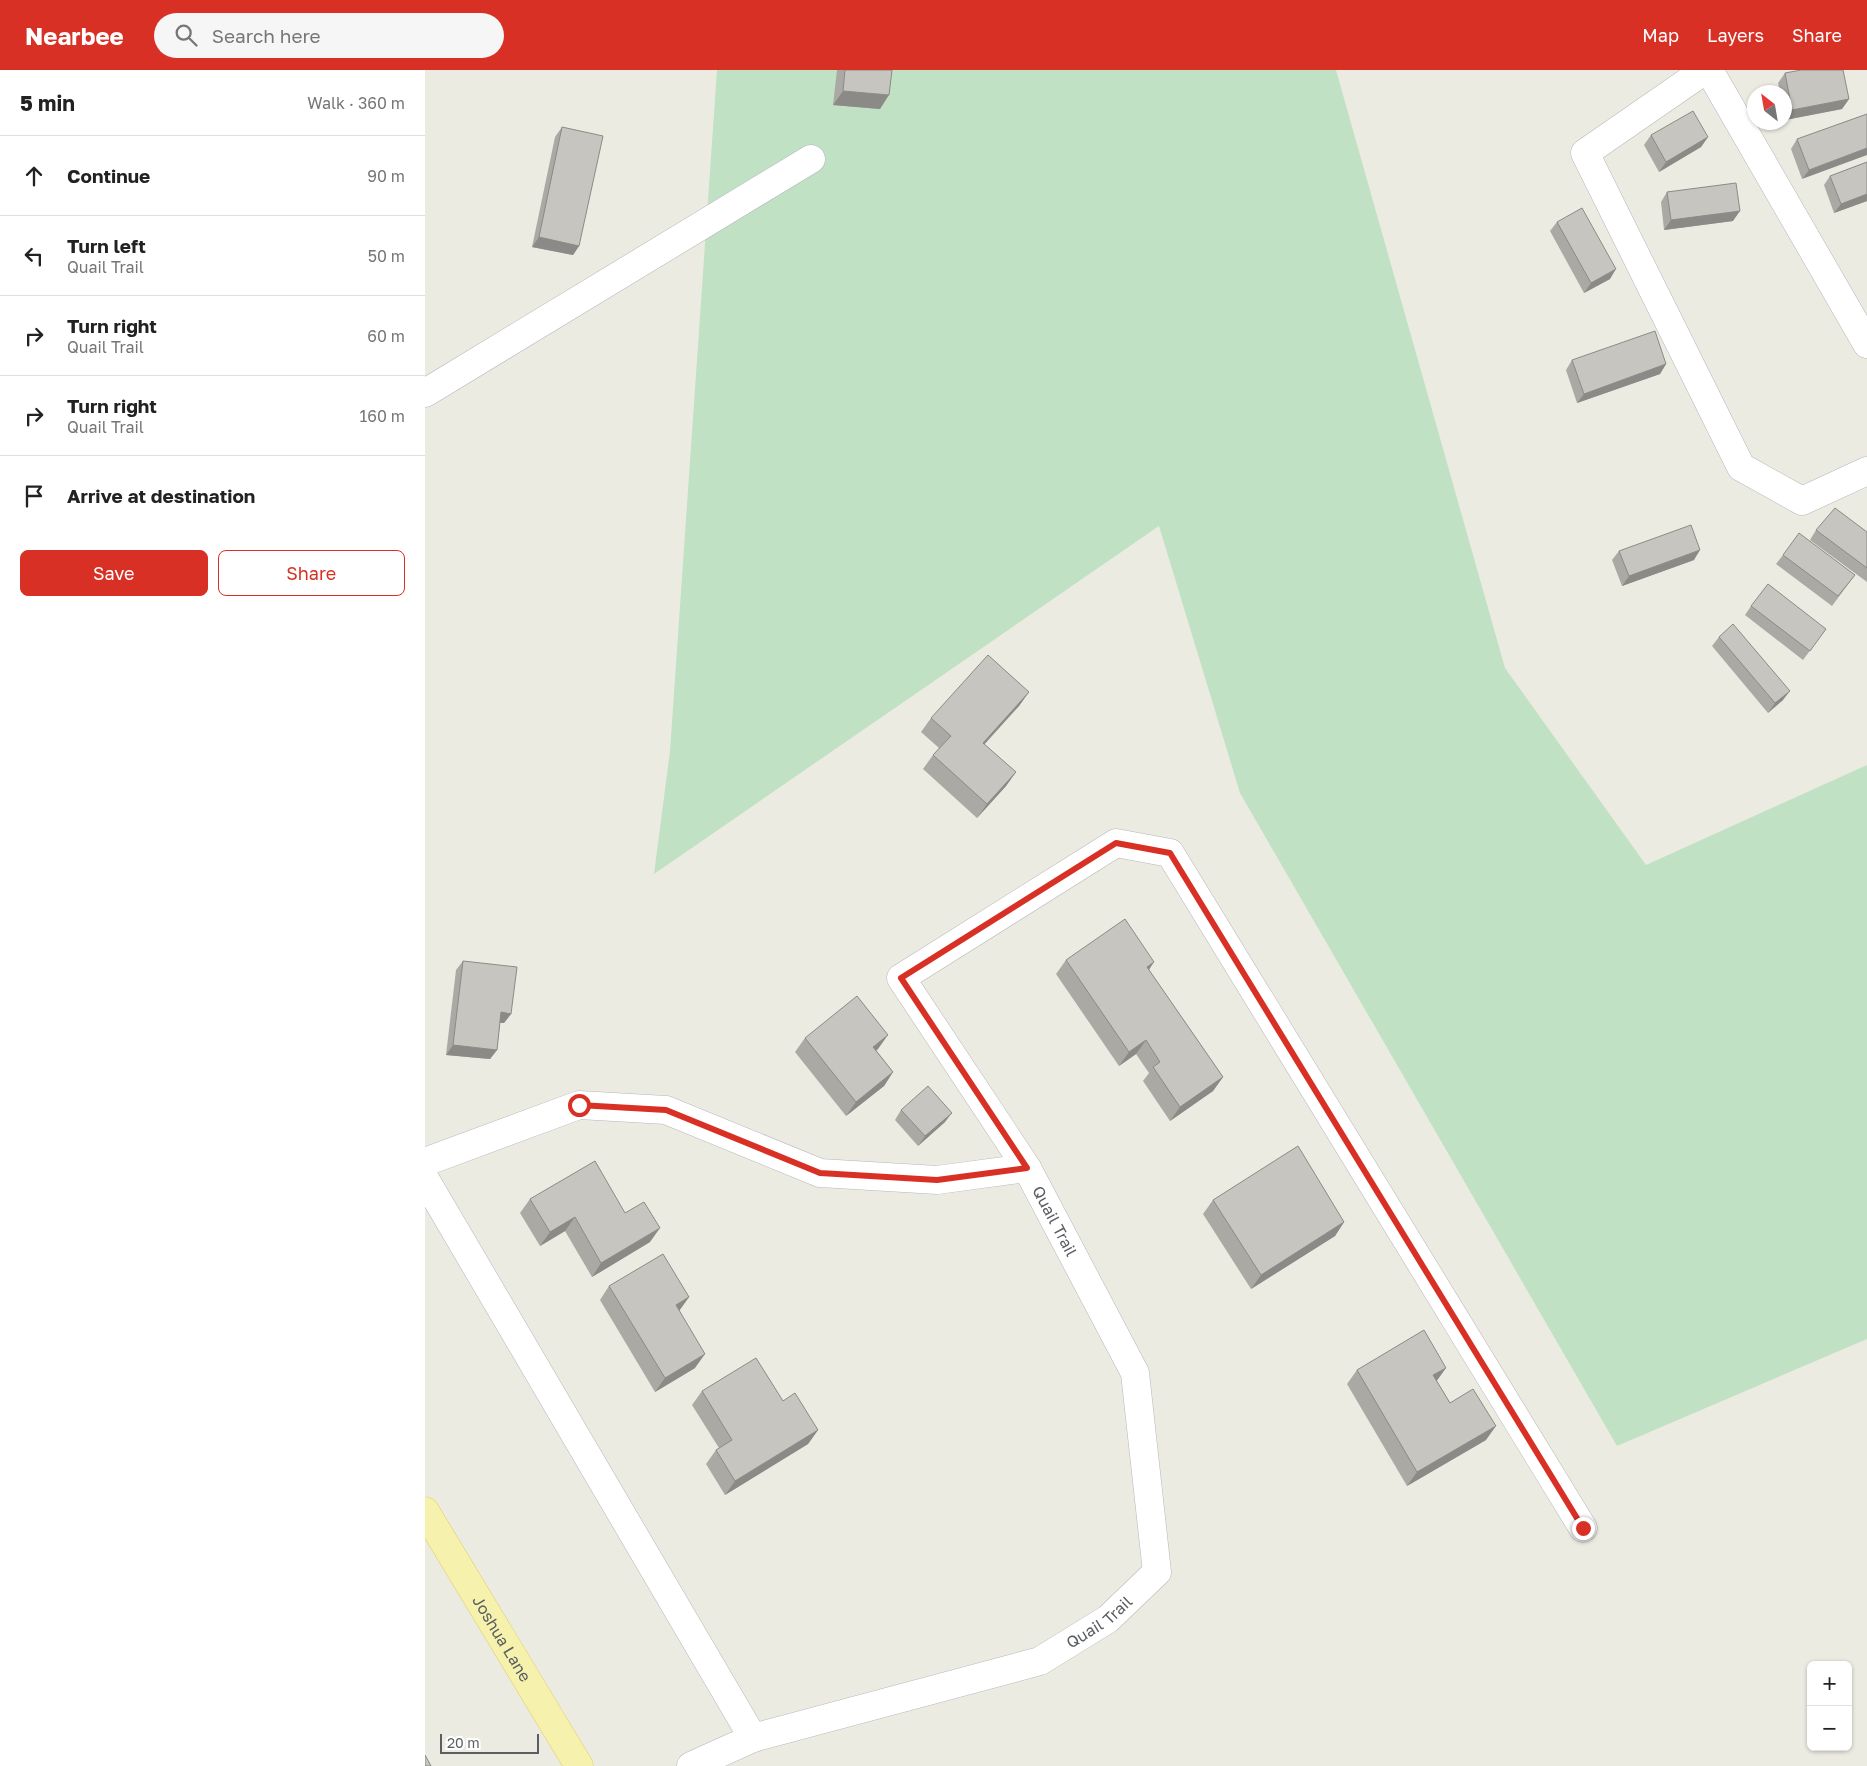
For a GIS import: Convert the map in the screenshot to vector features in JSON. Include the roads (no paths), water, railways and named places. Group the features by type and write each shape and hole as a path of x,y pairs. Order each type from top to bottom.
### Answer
{"main road":[{"name":"Joshua Lane","path":"425,1511 579,1766"}],"street":[{"path":"1705,70 1585,153 1741,467 1802,501 1867,471"},
{"path":"1709,70 1867,344"},
{"path":"425,393 811,158"},
{"name":"Quail Trail","path":"753,1738 1040,1661 1108,1619 1157,1572 1135,1373 1027,1168 901,978 1116,843 1170,853 1583,1528"},
{"path":"425,1162 579,1105 666,1110 820,1173 937,1180 1027,1168"},
{"path":"425,1179 753,1738 691,1766"}]}
